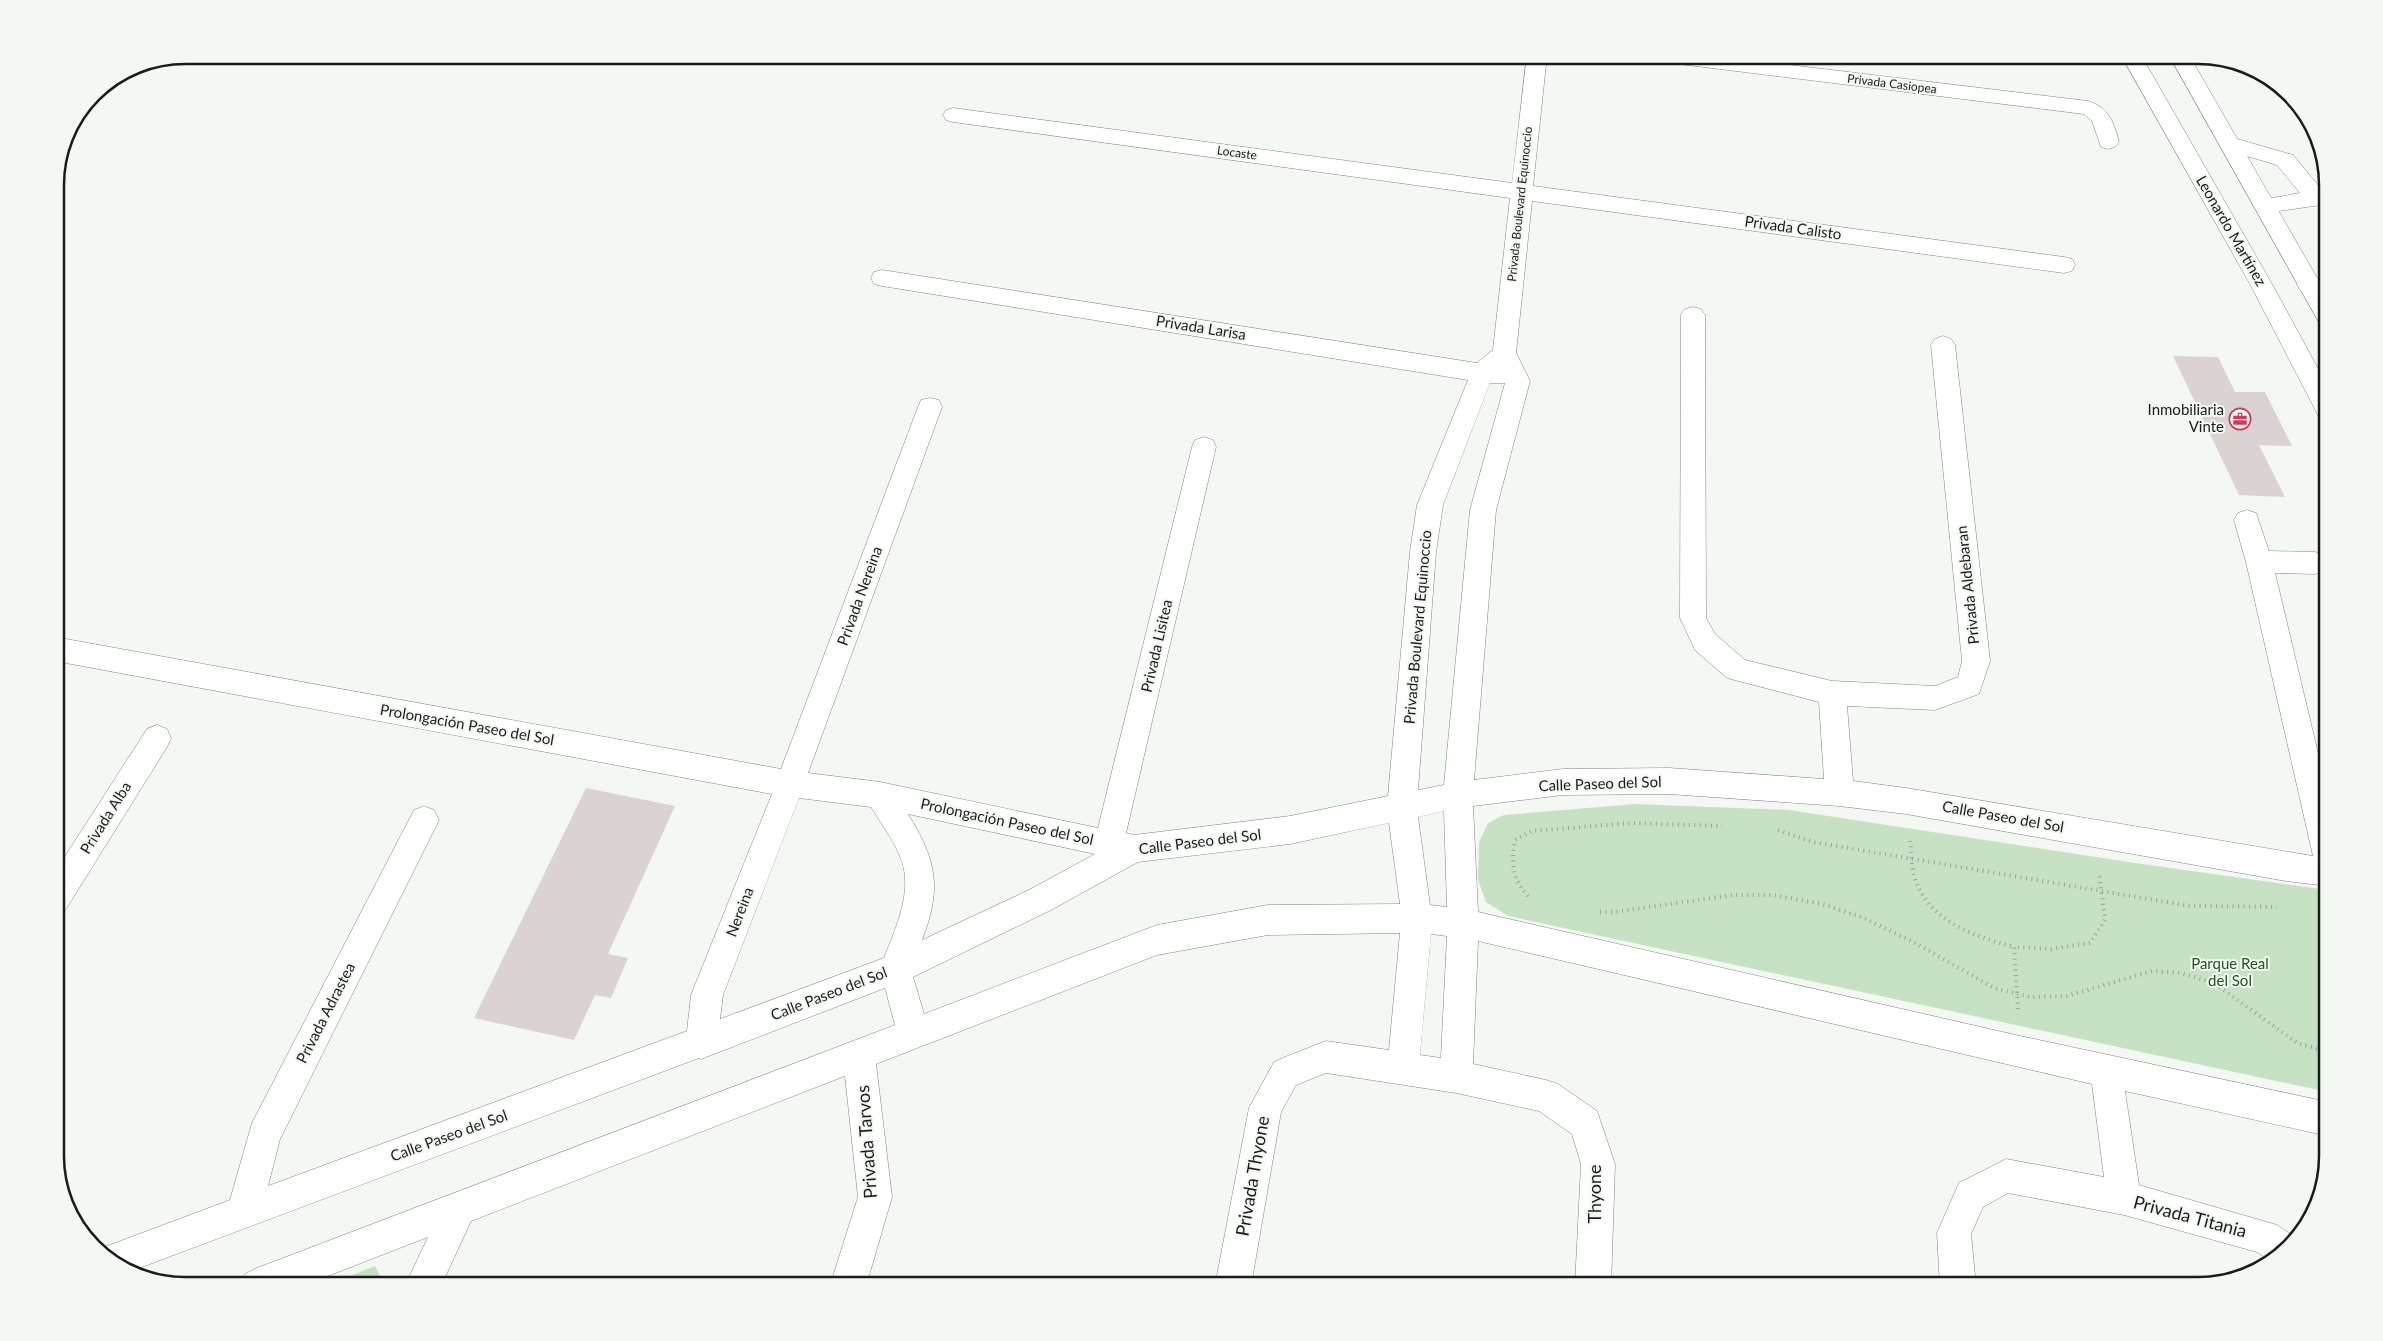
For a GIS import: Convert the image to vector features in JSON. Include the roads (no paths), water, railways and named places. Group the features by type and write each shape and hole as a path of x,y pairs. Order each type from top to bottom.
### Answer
{"street":[{"name":"Privada Boulevard Equinoccio","path":"1417,918 1402,807 1423,552 1430,505 1483,372 1504,353 1535,64"},
{"name":"Privada Casiopea","path":"1729,64 2088,108 2096,110 2100,116 2108,142"},
{"name":"Leonardo Martínez","path":"2136,64 2261,284 2319,393"},
{"path":"2184,64 2265,206 2318,285"},
{"name":"Locaste","path":"953,115 1522,191"},
{"path":"2230,144 2284,160 2319,195"},
{"name":"Privada Calisto","path":"1522,191 2064,265"},
{"path":"2265,206 2319,198"},
{"name":"Privada Larisa","path":"882,278 1483,372 1518,380"},
{"path":"2261,284 2318,285"},
{"name":"Privada Aldebaran","path":"1693,316 1693,618 1705,642 1737,670 1832,693 1935,698 1969,685 1976,661 1943,346"},
{"path":"1456,1078 1463,924 1458,795 1483,510 1518,380 1504,353"},
{"name":"Privada Nereina","path":"790,784 930,407"},
{"name":"Privada Lisitea","path":"1122,846 1204,448"},
{"path":"2247,520 2259,562 2319,819"},
{"path":"2259,562 2315,563"},
{"name":"Prolongación Paseo del Sol","path":"64,650 790,784 880,795 1122,846"},
{"path":"1832,693 1838,793"},
{"name":"Privada Alba","path":"64,885 157,738"},
{"name":"Calle Paseo del Sol","path":"120,1258 701,1043 895,969 1040,900 1122,846 1290,830 1458,795 1564,782 1660,781 1838,793 1906,801 2286,867 2319,871"},
{"name":"Nereina","path":"701,1043 707,996 790,784"},
{"path":"880,795 909,843 920,876 916,916 895,969 914,1034"},
{"name":"Privada Adrastea","path":"244,1212 264,1135 424,820"},
{"path":"1403,1070 1417,918"},
{"path":"281,1277 1157,940 1268,920 1417,918 1463,924 2020,1052 2319,1117"},
{"name":"Privada Tarvos","path":"851,1277 875,1197 859,1054"},
{"name":"Privada Thyone","path":"1235,1277 1265,1108 1285,1073 1326,1057 1456,1078"},
{"name":"Privada Titania","path":"2106,1071 2124,1198"},
{"name":"Thyone","path":"1456,1078 1546,1096 1585,1123 1598,1164 1593,1277"},
{"name":"Privada Titania","path":"1957,1277 1954,1233 1971,1195 2006,1176 2124,1198 2264,1237 2279,1246"},
{"path":"427,1277 459,1209"}],"place":[{"name":"Inmobiliaria Vinte","path":"2240,419"}],"park label":[{"name":"Parque Real del Sol","path":"2230,972"}]}
